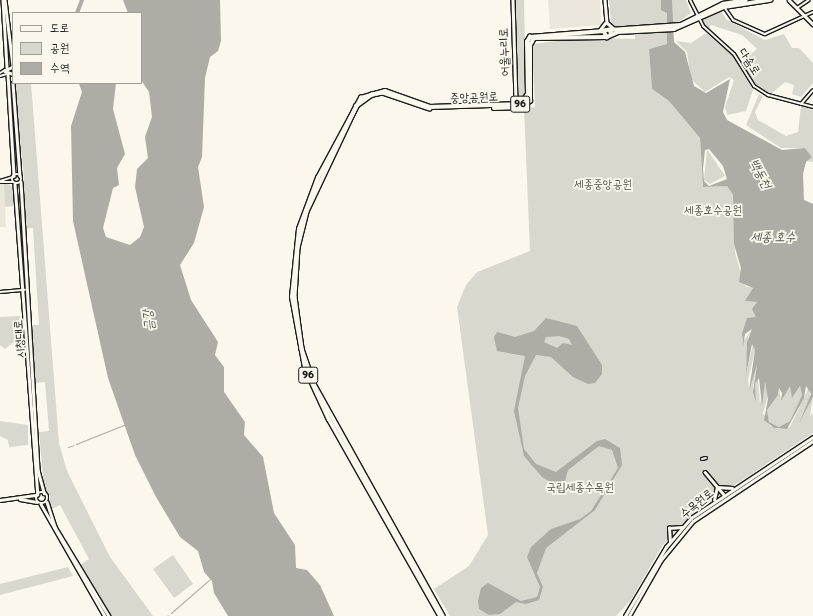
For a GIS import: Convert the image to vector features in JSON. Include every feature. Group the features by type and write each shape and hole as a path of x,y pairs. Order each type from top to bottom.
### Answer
{"main road":[{"name":"96","path":"604,31 674,28 723,4 746,0"},
{"name":"96","path":"698,17 724,7 770,0"},
{"path":"606,22 612,29 630,29"},
{"path":"606,22 611,35"},
{"path":"605,37 604,31 606,22"},
{"path":"595,33 606,22"},
{"name":"96","path":"605,37 665,28"},
{"name":"중앙공원로","path":"376,92 391,92 430,107 516,104 524,102 528,94 527,42 530,37 595,33 604,31"},
{"name":"중앙공원로","path":"376,92 429,109 524,107 532,98 532,40 581,36 605,37"},
{"name":"96","path":"376,92 356,106 310,195 299,229 292,278 296,334 320,403 440,616"},
{"name":"96","path":"351,115 313,196 302,229 294,278 299,334 322,402 443,616"}],"street":[{"path":"4,0 12,59"},
{"path":"4,0 6,68 13,176"},
{"name":"어울누리로","path":"513,0 516,104"},
{"path":"605,0 606,22"},
{"name":"다솜로","path":"690,0 698,17 734,54 754,86 768,94 813,107"},
{"path":"789,0 813,24"},
{"path":"797,8 809,0"},
{"path":"724,7 733,20 765,34 813,12"},
{"path":"0,73 6,68 12,66"},
{"path":"0,76 12,74"},
{"path":"0,181 13,176 20,176 13,84"},
{"path":"801,104 813,90"},
{"name":"시청대로","path":"13,176 24,290 38,470 47,502"},
{"name":"시청대로","path":"20,176 24,290 39,503"},
{"path":"0,181 14,183 21,182"},
{"path":"0,292 24,290"},
{"name":"수목원로","path":"629,616 675,542 693,522 735,486 813,437"},
{"name":"수목원로","path":"625,616 669,544 686,525 712,502 813,441"},
{"path":"702,459 706,458"},
{"path":"705,472 724,496"},
{"path":"716,487 735,486"},
{"path":"712,502 716,487"},
{"path":"20,500 44,493"},
{"path":"0,500 20,500 39,503 47,502 57,531 109,616"},
{"path":"39,503 105,616"},
{"path":"669,544 669,528 686,525"}],"shaded area":[{"path":"548,0 600,0 601,25 550,29"},
{"path":"0,184 4,184 6,227 0,227"}],"green space":[{"path":"513,0 524,0 526,95 517,103"},
{"path":"609,0 686,0 691,13 676,24 616,27 611,22"},
{"path":"720,10 727,20 765,40 784,34 792,48 799,48 813,63 813,83 801,97 792,94 794,85 785,82 771,94 750,82 740,63 757,49 742,35 711,25 709,29 702,22 702,18"},
{"path":"667,32 667,44 649,49 652,89 669,101 700,138 703,187 727,186 733,195 735,253 745,286 753,288 747,301 757,302 756,317 747,319 742,333 742,343 752,329 748,337 746,374 753,344 755,350 748,380 749,388 757,365 753,388 756,400 755,384 758,378 760,404 765,382 768,396 763,413 770,426 778,429 790,427 809,387 810,397 799,422 813,397 810,416 813,413 813,433 693,513 662,546 631,600 616,616 450,616 434,589 469,566 488,535 457,307 466,285 477,272 530,251 524,108 535,107 532,44 583,38 635,39 635,33"},
{"path":"706,33 732,55 753,90 746,111 727,115 725,107 734,80 729,77 705,92 691,79 687,52 676,41 691,43"},
{"path":"15,84 31,84 59,443 67,471 110,557 153,616 111,616 80,565 89,559 60,505 50,510 50,497 44,487 39,432 49,431 45,382 34,383 31,325 39,325 33,228 24,229 24,179"},
{"path":"759,94 763,96 755,112 758,120 786,136 798,132 801,106 813,110 813,162 807,161 812,157 805,148 781,148 746,125"},
{"name":"세종호수공원","path":"707,149 725,176 710,184 704,180"},
{"path":"7,183 13,188 15,206 5,207 4,184"},
{"path":"20,316 21,336 5,349 0,345 0,317"},
{"path":"790,385 793,397 800,386 802,395 790,421 779,427 769,422 767,410 779,393 779,387 781,399"},
{"path":"0,421 28,425 28,445 9,447 8,440 0,436"},
{"path":"173,555 193,584 174,598 153,569"},
{"path":"68,567 73,576 0,595 0,584"}],"water":[{"name":"금강","path":"123,0 220,0 221,41 218,51 210,57 205,78 202,157 198,167 204,207 194,243 180,265 191,300 218,342 215,355 224,367 224,392 245,422 244,435 263,457 274,513 295,545 296,568 307,570 320,585 334,616 228,616 214,593 212,581 204,572 198,551 180,537 156,497 135,455 108,378 73,221 71,126 82,92 79,84 116,84 113,109 125,154 117,168 119,185 113,188 103,228 106,237 130,245 140,237 144,227 135,187 137,169 148,158 145,137 152,117 149,92 142,82 142,12 128,12"},
{"name":"세종 호수","path":"661,0 672,0 674,42 685,52 694,86 706,93 730,79 723,112 727,120 782,150 805,148 812,157 806,162 803,174 804,200 813,204 813,397 799,423 811,394 806,386 804,398 787,429 774,428 764,420 768,399 765,382 762,406 759,378 755,384 756,402 753,392 757,365 749,391 755,350 752,344 746,375 747,342 752,329 745,334 743,347 742,333 747,318 756,317 752,309 757,302 745,301 753,288 739,282 741,268 734,244 733,195 727,186 703,187 700,138 669,101 652,89 649,49 667,44 667,13 661,10","holes":["709,149 723,166 727,179 709,186 704,181 703,169 705,150","790,386 792,398 800,386 802,395 790,421 779,427 769,422 767,410 778,395 779,388 782,393 781,401"]},
{"path":"546,318 577,326 602,365 602,374 595,383 588,384 573,377 551,357 536,355 525,376 518,408 524,449 536,464 556,472 597,441 605,439 620,448 622,465 595,510 546,548 537,573 543,587 539,600 526,604 516,602 500,614 489,615 479,609 478,601 481,588 488,583 521,601 537,597 540,587 527,557 531,547 551,529 580,519 591,511 618,468 612,450 599,446 568,470 565,481 555,485 542,477 524,456 514,411 525,356 497,351 494,337 497,332 515,337 534,331","holes":["559,336 569,339 572,345 563,343 557,348 544,342 546,337"]}],"waterway":[{"path":"77,12 82,0"},
{"path":"76,444 126,424"},
{"path":"68,447 74,445"},
{"path":"171,613 210,579"}],"water label":[{"name":"백동천","path":"760,174"}],"park label":[{"name":"세종중앙공원","path":"603,185"},
{"name":"국립세종수목원","path":"580,488"}]}
